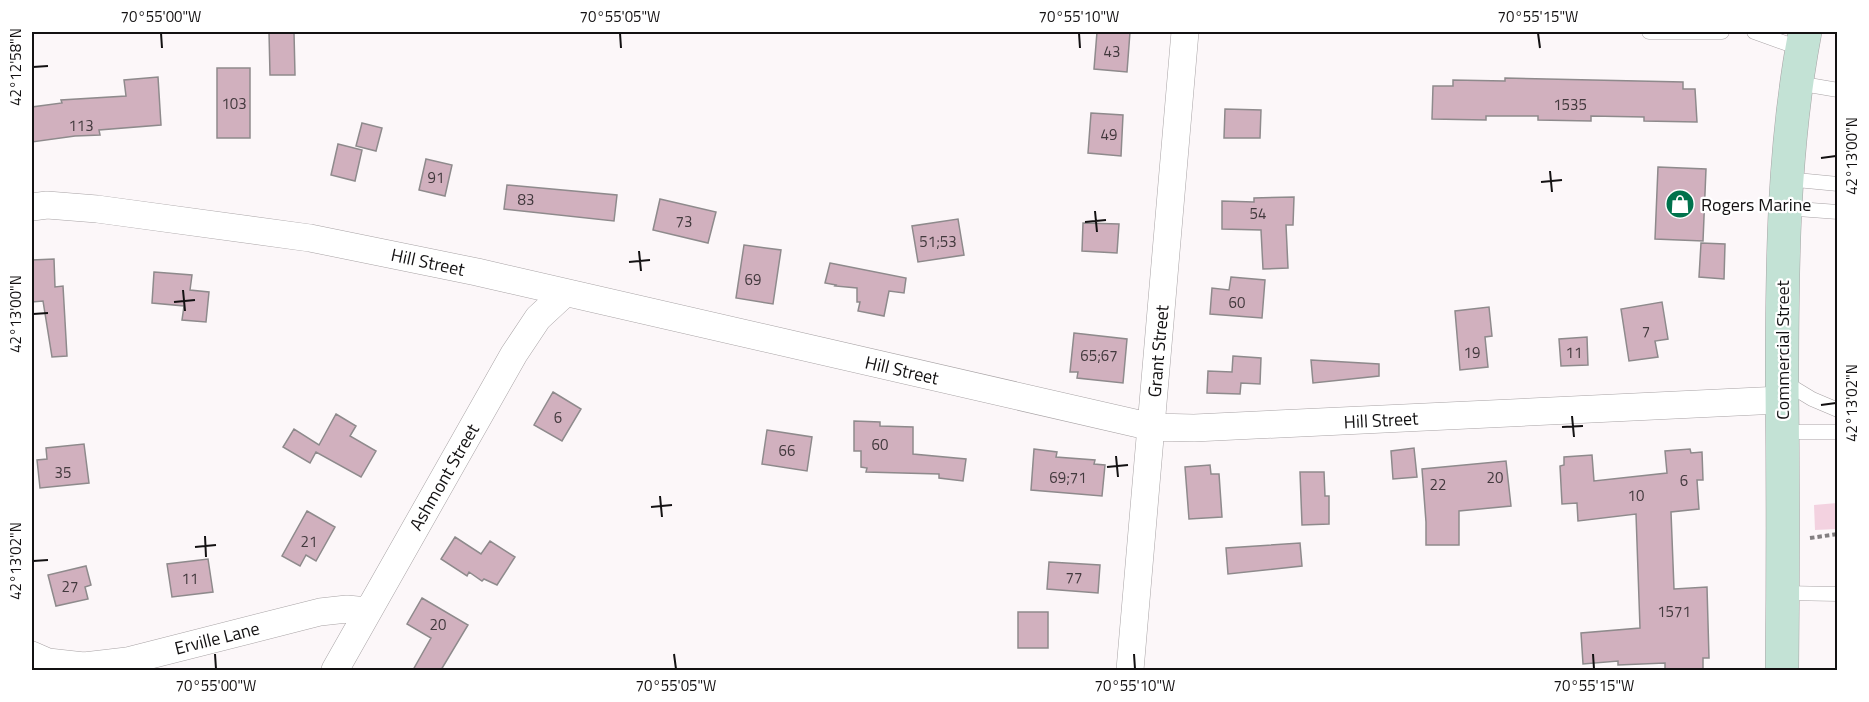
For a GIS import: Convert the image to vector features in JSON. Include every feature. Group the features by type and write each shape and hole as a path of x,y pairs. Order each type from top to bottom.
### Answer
{"main road":[{"name":"Commercial Street","path":"1782,670 1785,193 1803,40"}],"street":[{"name":"Grant Street","path":"1130,670 1185,32"},
{"name":"Hill Street","path":"32,207 48,205 97,209 310,238 477,272 1152,427 1194,428 1782,390"},
{"name":"Ashmont Street","path":"334,670 514,354 538,318 565,293"},
{"name":"Erville Lane","path":"32,655 48,662 84,666 127,661 320,612 347,609 367,611"}],"lane":[{"path":"1648,32 1722,32"},
{"path":"1754,32 1803,40"},
{"path":"1797,83 1838,90"},
{"path":"1785,193 1838,184"},
{"path":"1785,193 1838,212"},
{"path":"1782,390 1838,410"},
{"path":"1783,432 1838,432"},
{"path":"1783,593 1838,594"}],"shaded area":[{"path":"1837,503 1837,529 1815,530 1814,505"}],"building":[{"path":"269,32 294,32 295,75 270,75"},
{"path":"1097,32 1130,32 1127,72 1094,69"},
{"path":"217,68 250,68 250,138 217,138"},
{"path":"158,77 161,125 99,130 100,135 32,142 32,107 62,103 61,100 126,96 124,80"},
{"path":"1505,78 1683,82 1683,89 1695,89 1697,122 1644,121 1644,117 1591,116 1591,121 1538,120 1538,116 1486,116 1486,120 1432,119 1433,86 1453,86 1453,80 1505,81"},
{"path":"1225,109 1261,110 1260,138 1224,138"},
{"path":"1091,113 1123,115 1121,156 1088,153"},
{"path":"362,123 382,128 376,151 356,146"},
{"path":"338,144 362,150 355,181 331,175"},
{"path":"426,159 452,165 445,196 419,190"},
{"name":"Rogers Marine","path":"1658,167 1706,169 1703,241 1655,239"},
{"path":"507,185 617,195 614,221 504,209"},
{"path":"1294,197 1293,225 1286,225 1288,268 1263,269 1261,230 1222,229 1222,201 1254,202 1254,198"},
{"path":"660,199 716,212 708,243 653,230"},
{"path":"958,219 964,255 918,262 912,226"},
{"path":"1083,223 1119,224 1117,253 1082,251"},
{"path":"1701,243 1725,244 1724,279 1699,277"},
{"path":"744,245 781,250 773,304 736,298"},
{"path":"54,259 55,287 63,286 67,356 52,357 43,301 32,302 32,260"},
{"path":"830,263 906,278 904,293 889,291 884,316 858,311 860,302 857,302 857,288 825,283"},
{"path":"154,272 192,275 190,290 209,292 206,322 182,320 184,306 152,303"},
{"path":"1231,277 1265,280 1262,318 1210,314 1212,288 1229,290"},
{"path":"1662,302 1668,339 1655,341 1658,357 1629,361 1621,309"},
{"path":"1489,307 1492,336 1485,337 1488,367 1460,370 1455,311"},
{"path":"1074,333 1127,339 1123,383 1077,378 1078,372 1070,372"},
{"path":"1587,337 1588,365 1561,366 1559,339"},
{"path":"1233,356 1261,358 1260,384 1241,383 1240,394 1207,393 1208,371 1232,372"},
{"path":"1311,360 1379,364 1379,376 1313,383"},
{"path":"553,392 581,409 562,441 534,425"},
{"path":"336,414 356,426 350,436 376,451 361,477 316,452 310,463 283,447 294,429 319,445"},
{"path":"854,421 880,422 880,426 913,427 913,454 966,459 963,481 939,478 939,474 866,472 867,468 861,467 861,451 854,451"},
{"path":"767,430 812,437 807,471 762,464"},
{"path":"84,444 89,483 40,488 37,460 47,459 46,448"},
{"path":"1414,448 1417,477 1393,479 1391,451"},
{"path":"1034,449 1057,452 1056,457 1095,460 1094,464 1105,465 1102,496 1031,490"},
{"path":"1690,449 1691,453 1702,452 1703,480 1697,480 1699,509 1671,512 1674,589 1707,587 1709,658 1703,658 1703,670 1665,670 1665,663 1618,665 1618,661 1583,664 1581,633 1640,628 1636,514 1578,521 1577,503 1562,504 1560,466 1564,465 1564,457 1592,455 1594,481 1667,473 1665,451"},
{"path":"1506,461 1511,506 1459,511 1459,545 1426,545 1422,469"},
{"path":"1210,465 1211,474 1219,474 1222,517 1189,519 1185,467"},
{"path":"1300,472 1324,472 1325,496 1329,496 1329,524 1302,525"},
{"path":"307,511 335,527 316,561 306,555 300,566 282,556"},
{"path":"455,537 481,554 490,541 515,557 497,585 484,579 482,581 469,572 467,576 441,559"},
{"path":"1300,543 1302,566 1228,574 1226,548"},
{"path":"208,559 213,592 172,597 167,564"},
{"path":"1049,562 1100,565 1098,593 1047,589"},
{"path":"86,566 91,585 85,587 88,599 56,606 48,575"},
{"path":"422,598 468,625 441,670 413,670 431,638 407,624"},
{"path":"1018,612 1048,612 1048,648 1018,648"}],"place":[{"name":"Rogers Marine","path":"1680,204"}]}
